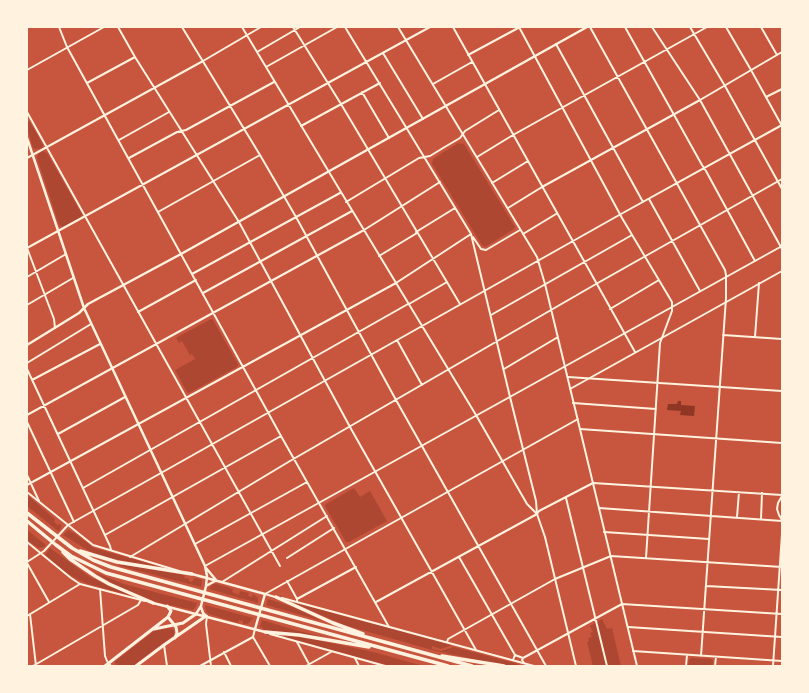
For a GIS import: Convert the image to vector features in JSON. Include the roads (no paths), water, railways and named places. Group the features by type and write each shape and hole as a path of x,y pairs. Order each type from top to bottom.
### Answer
{"highway":[{"path":"27,513 72,548 93,560 122,570 472,666"},
{"path":"27,522 56,545 82,562 106,572 448,666"},
{"path":"56,545 70,559 95,576 109,584 153,603"},
{"path":"72,548 117,562 192,574"},
{"path":"276,597 333,623 386,642"},
{"path":"265,632 299,635 384,649"},
{"path":"424,653 504,666"},
{"path":"421,659 440,666"}],"main road":[{"path":"27,345 79,313 88,304 239,222 588,27"},
{"path":"27,138 84,308 205,566 207,578 206,587 201,605 196,614 185,622 152,629"},
{"path":"205,566 217,580"},
{"path":"192,574 265,594 255,629"},
{"path":"206,587 211,582 217,580"},
{"path":"153,603 265,632"},
{"path":"201,605 203,613 206,616"},
{"path":"105,666 168,617 171,612 167,606"},
{"path":"136,666 206,616"},
{"path":"168,617 175,625 177,630 174,638"}],"street":[{"path":"59,27 67,47 104,115 294,459 346,548 389,627"},
{"path":"27,70 104,27"},
{"path":"118,27 169,112 239,222 350,427 476,650"},
{"path":"182,27 260,154 296,217 396,400 546,666"},
{"path":"242,27 346,202 476,415 527,504 537,514"},
{"path":"27,158 261,27"},
{"path":"293,27 341,104 384,179 460,304"},
{"path":"257,52 300,27"},
{"path":"266,67 338,27"},
{"path":"345,27 481,249 488,249 520,229"},
{"path":"398,27 538,260 637,666"},
{"path":"55,328 54,319 27,248 430,27"},
{"path":"452,27 635,352"},
{"path":"468,55 519,27 620,214 672,302 673,306 666,330 660,343 646,558"},
{"path":"588,27 618,77 725,270 725,302 701,656"},
{"path":"625,27 756,261"},
{"path":"205,566 781,247 700,100 652,27"},
{"path":"690,27 725,86 782,189"},
{"path":"477,157 513,135 707,27"},
{"path":"49,602 27,562 48,547 68,525 620,214 782,126 726,27"},
{"path":"761,27 777,55"},
{"path":"556,44 643,202"},
{"path":"508,208 542,187 725,86 782,52"},
{"path":"383,53 423,119"},
{"path":"87,83 135,56"},
{"path":"433,84 472,62"},
{"path":"129,158 177,132 186,130 275,82"},
{"path":"301,126 380,83"},
{"path":"766,97 782,89"},
{"path":"362,92 389,138"},
{"path":"346,202 419,158 430,156 460,138 465,131 499,110"},
{"path":"27,112 280,566"},
{"path":"119,140 169,112"},
{"path":"158,212 260,154"},
{"path":"492,183 528,161"},
{"path":"130,557 185,523 551,309 782,179"},
{"path":"27,415 364,230 440,182"},
{"path":"192,274 341,192"},
{"path":"649,199 700,291"},
{"path":"380,256 455,208"},
{"path":"203,293 352,211"},
{"path":"523,234 557,214"},
{"path":"27,485 396,283 471,234"},
{"path":"471,234 536,501 537,514 545,537 576,666"},
{"path":"491,315 632,235"},
{"path":"27,277 66,254"},
{"path":"570,389 782,271"},
{"path":"27,305 73,278"},
{"path":"138,312 196,280"},
{"path":"610,310 659,280"},
{"path":"83,488 312,357 447,282"},
{"path":"755,337 759,283"},
{"path":"27,362 91,324"},
{"path":"722,335 782,339"},
{"path":"503,369 558,337"},
{"path":"397,340 422,385"},
{"path":"32,380 100,344"},
{"path":"27,369 94,511 111,551"},
{"path":"567,377 782,391"},
{"path":"57,434 125,397"},
{"path":"573,403 656,409"},
{"path":"265,594 578,419"},
{"path":"27,422 74,522"},
{"path":"580,430 782,443"},
{"path":"105,535 282,436"},
{"path":"27,475 39,502"},
{"path":"195,544 307,482"},
{"path":"376,602 537,514 539,511 593,483 782,495 777,506 782,520 599,508"},
{"path":"27,492 89,543 96,547 192,574"},
{"path":"737,518 738,492"},
{"path":"761,519 762,493"},
{"path":"566,498 606,666"},
{"path":"222,582 270,550 327,516"},
{"path":"287,558 334,528"},
{"path":"604,532 709,539"},
{"path":"774,666 782,534"},
{"path":"27,542 80,584 153,603"},
{"path":"447,642 448,639 555,579 610,556 781,567"},
{"path":"459,557 515,655 523,658"},
{"path":"297,601 356,567"},
{"path":"287,581 297,601"},
{"path":"36,665 28,615 80,584"},
{"path":"706,586 782,590"},
{"path":"100,589 105,656 111,666"},
{"path":"265,594 297,601 534,666"},
{"path":"33,666 138,604 142,600"},
{"path":"523,658 622,604 782,614"},
{"path":"206,616 210,666"},
{"path":"628,627 782,637"},
{"path":"255,629 253,637 270,666"},
{"path":"265,632 384,666"},
{"path":"200,666 253,637"},
{"path":"297,642 310,665"},
{"path":"164,645 167,666"},
{"path":"633,651 782,661"},
{"path":"224,652 231,666"},
{"path":"306,666 331,652"},
{"path":"513,660 515,655"},
{"path":"686,666 687,655"},
{"path":"715,666 716,657"},
{"path":"355,658 359,666"},
{"path":"523,658 522,660 524,663"}]}
